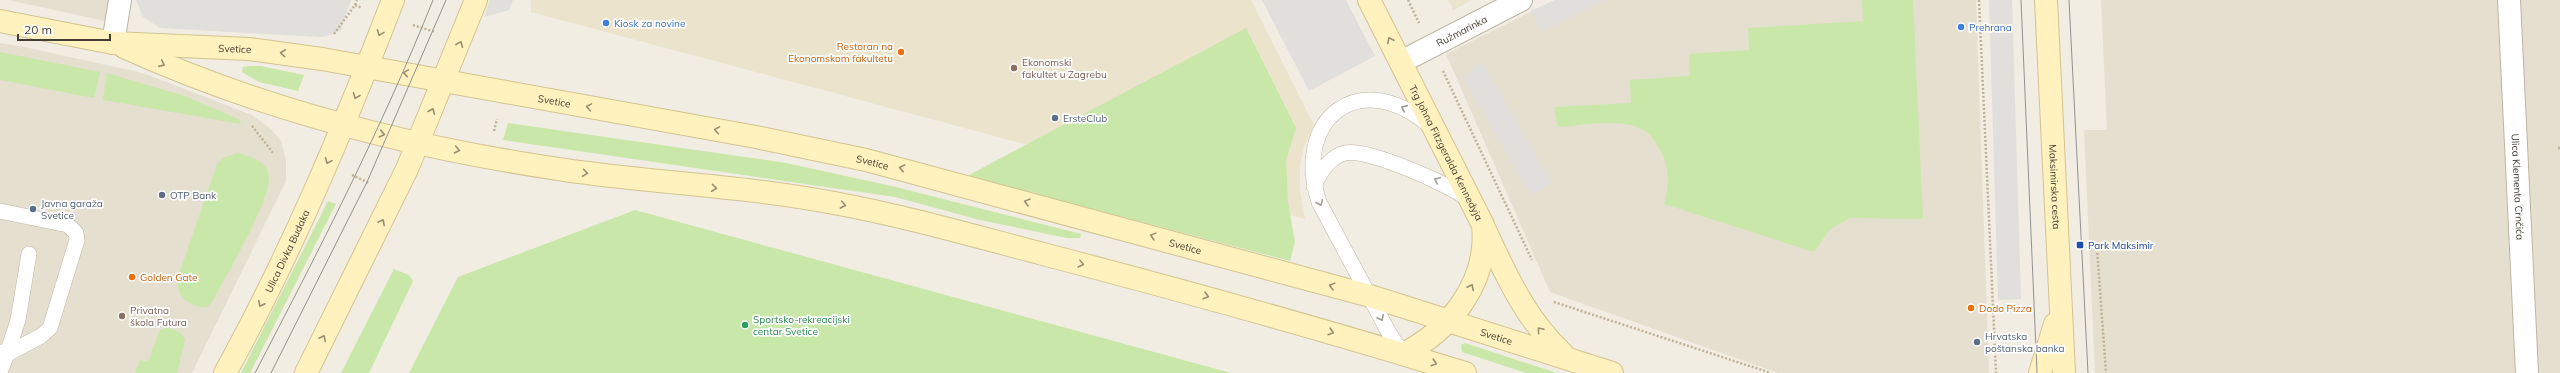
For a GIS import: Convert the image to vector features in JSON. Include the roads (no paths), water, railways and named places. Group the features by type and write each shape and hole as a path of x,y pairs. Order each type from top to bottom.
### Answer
{"main road":[{"path":"344,125 393,0"},
{"path":"306,373 419,142 476,0"},
{"name":"Trg Johna Fitzgeralda Kennedyja","path":"1369,0 1483,225 1485,242 1478,272 1464,300 1450,320 1434,336 1403,354"},
{"name":"Maksimirska cesta","path":"2046,0 2064,373"},
{"name":"Svetice","path":"0,21 114,42 249,49 367,67 445,80 866,160 1370,296 1450,320 1612,373"},
{"name":"Svetice","path":"114,42 215,86 299,114 419,142 562,170 789,196 887,213 1161,284 1465,373"},
{"name":"Ulica Divka Budaka","path":"225,373 283,260 344,125"},
{"path":"1483,225 1500,263 1531,320 1567,358"},
{"path":"2040,373 2060,310"}],"street":[{"path":"114,42 120,0"},
{"name":"Ružmarinka","path":"1401,62 1521,0"},
{"name":"Ulica Klementa Crnčića","path":"2508,0 2526,373"}],"lane":[{"path":"1403,354 1389,333 1326,217 1314,186 1313,156 1324,125 1336,112 1354,101 1371,99 1385,101 1406,108 1436,130"},
{"path":"1314,186 1320,173 1337,156 1346,153 1357,153 1425,175 1454,188 1471,200"},
{"path":"0,211 68,224 76,233 77,240 50,328 26,345 3,353"},
{"path":"0,372 3,353 18,320 29,254"}],"tram line":[{"path":"255,373 326,235 371,142 393,95 433,0"},
{"path":"271,373 367,182 446,0"},
{"path":"2021,0 2037,373"},
{"path":"2069,0 2088,373"}],"place":[{"name":"Kiosk za novine","path":"606,23"},
{"name":"Prehrana","path":"1961,27"},
{"name":"Restoran na Ekonomskom fakultetu","path":"901,52"},
{"name":"Ekonomski fakultet u Zagrebu","path":"1014,68"},
{"name":"ErsteClub","path":"1055,118"},
{"name":"OTP Bank","path":"162,195"},
{"name":"Javna garaža Svetice","path":"33,209"},
{"name":"Park Maksimir","path":"2080,245"},
{"name":"Golden Gate","path":"132,277"},
{"name":"Dodo Pizza","path":"1971,308"},
{"name":"Privatna škola Futura","path":"122,316"},
{"name":"Sportsko-rekreacijski centar Svetice","path":"745,325"},
{"name":"Hrvatska poštanska banka","path":"1977,342"}]}
